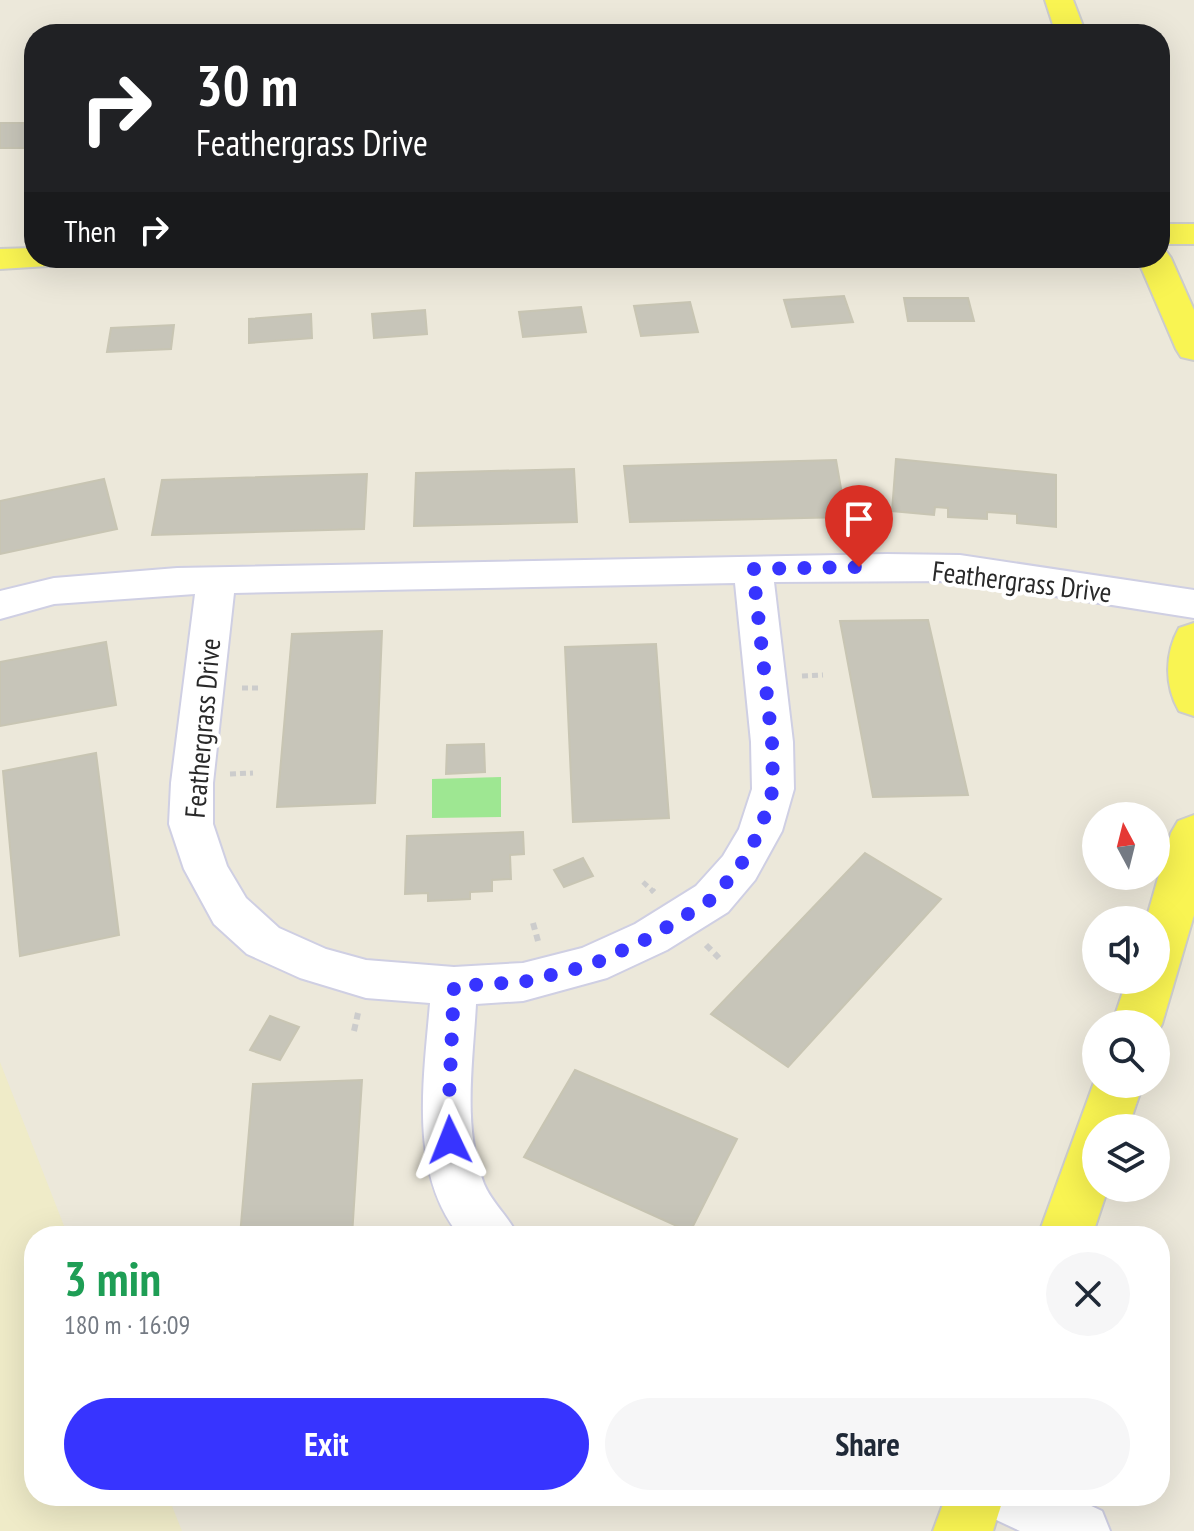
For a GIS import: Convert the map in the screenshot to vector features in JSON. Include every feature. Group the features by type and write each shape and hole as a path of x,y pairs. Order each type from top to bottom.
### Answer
{"main road":[{"path":"1059,0 1067,24"},
{"path":"1170,234 1194,234"},
{"path":"0,259 24,259"},
{"path":"1158,268 1194,349"},
{"path":"1194,638 1188,665 1194,700"},
{"path":"1170,917 1194,833"},
{"path":"1068,1226 1082,1187"},
{"path":"963,1531 972,1506"}],"street":[{"name":"Feathergrass Drive","path":"0,605 54,591 216,580 960,568 1194,604"},
{"name":"Feathergrass Drive","path":"216,580 192,783 191,824 206,869 230,911 263,941 316,965 366,979 454,986 523,982 591,965 651,937 712,899 739,868 760,831 773,789 772,742 753,569"},
{"path":"454,986 448,1122 452,1158 462,1196 484,1226"},
{"path":"1029,1506 1082,1531"}],"shaded area":[{"path":"0,1062 64,1226 24,1226 24,1506 172,1506 182,1531 0,1531"}],"green space":[{"path":"501,777 501,817 432,818 432,779"}],"building":[{"path":"0,123 24,123 24,148 0,148"},
{"path":"844,296 853,322 792,327 784,300"},
{"path":"904,298 968,298 974,321 908,321"},
{"path":"690,302 698,332 641,336 634,306"},
{"path":"581,307 586,332 523,337 519,312"},
{"path":"425,310 427,334 374,338 372,314"},
{"path":"311,314 312,338 249,343 249,319"},
{"path":"174,325 171,349 107,352 111,328"},
{"path":"896,459 1056,475 1056,527 1017,523 1017,514 987,512 987,519 948,517 948,508 935,507 934,515 892,511"},
{"path":"836,460 846,517 630,522 624,466"},
{"path":"574,469 577,522 414,526 416,473"},
{"path":"367,474 364,529 152,535 162,480"},
{"path":"104,479 117,529 0,554 0,501"},
{"path":"928,620 968,795 873,797 840,621"},
{"path":"382,631 375,803 277,807 292,634"},
{"path":"106,642 116,705 0,726 0,662"},
{"path":"656,644 669,818 573,822 565,647"},
{"path":"484,744 485,772 446,774 447,745"},
{"path":"96,753 119,935 20,956 3,771"},
{"path":"523,832 524,854 510,855 511,879 492,880 492,891 470,892 470,899 428,901 428,893 405,894 407,836"},
{"path":"865,853 941,899 788,1067 711,1014"},
{"path":"583,858 593,876 564,887 554,870"},
{"path":"270,1016 299,1027 280,1060 250,1050"},
{"path":"575,1070 737,1139 693,1226 677,1226 524,1157"},
{"path":"362,1080 353,1226 241,1226 253,1084"}],"route":[{"path":"450,1140 448,1122 454,986 523,982 591,965 651,937 712,899 739,868 760,831 773,789 772,742 753,569 859,567"}]}
